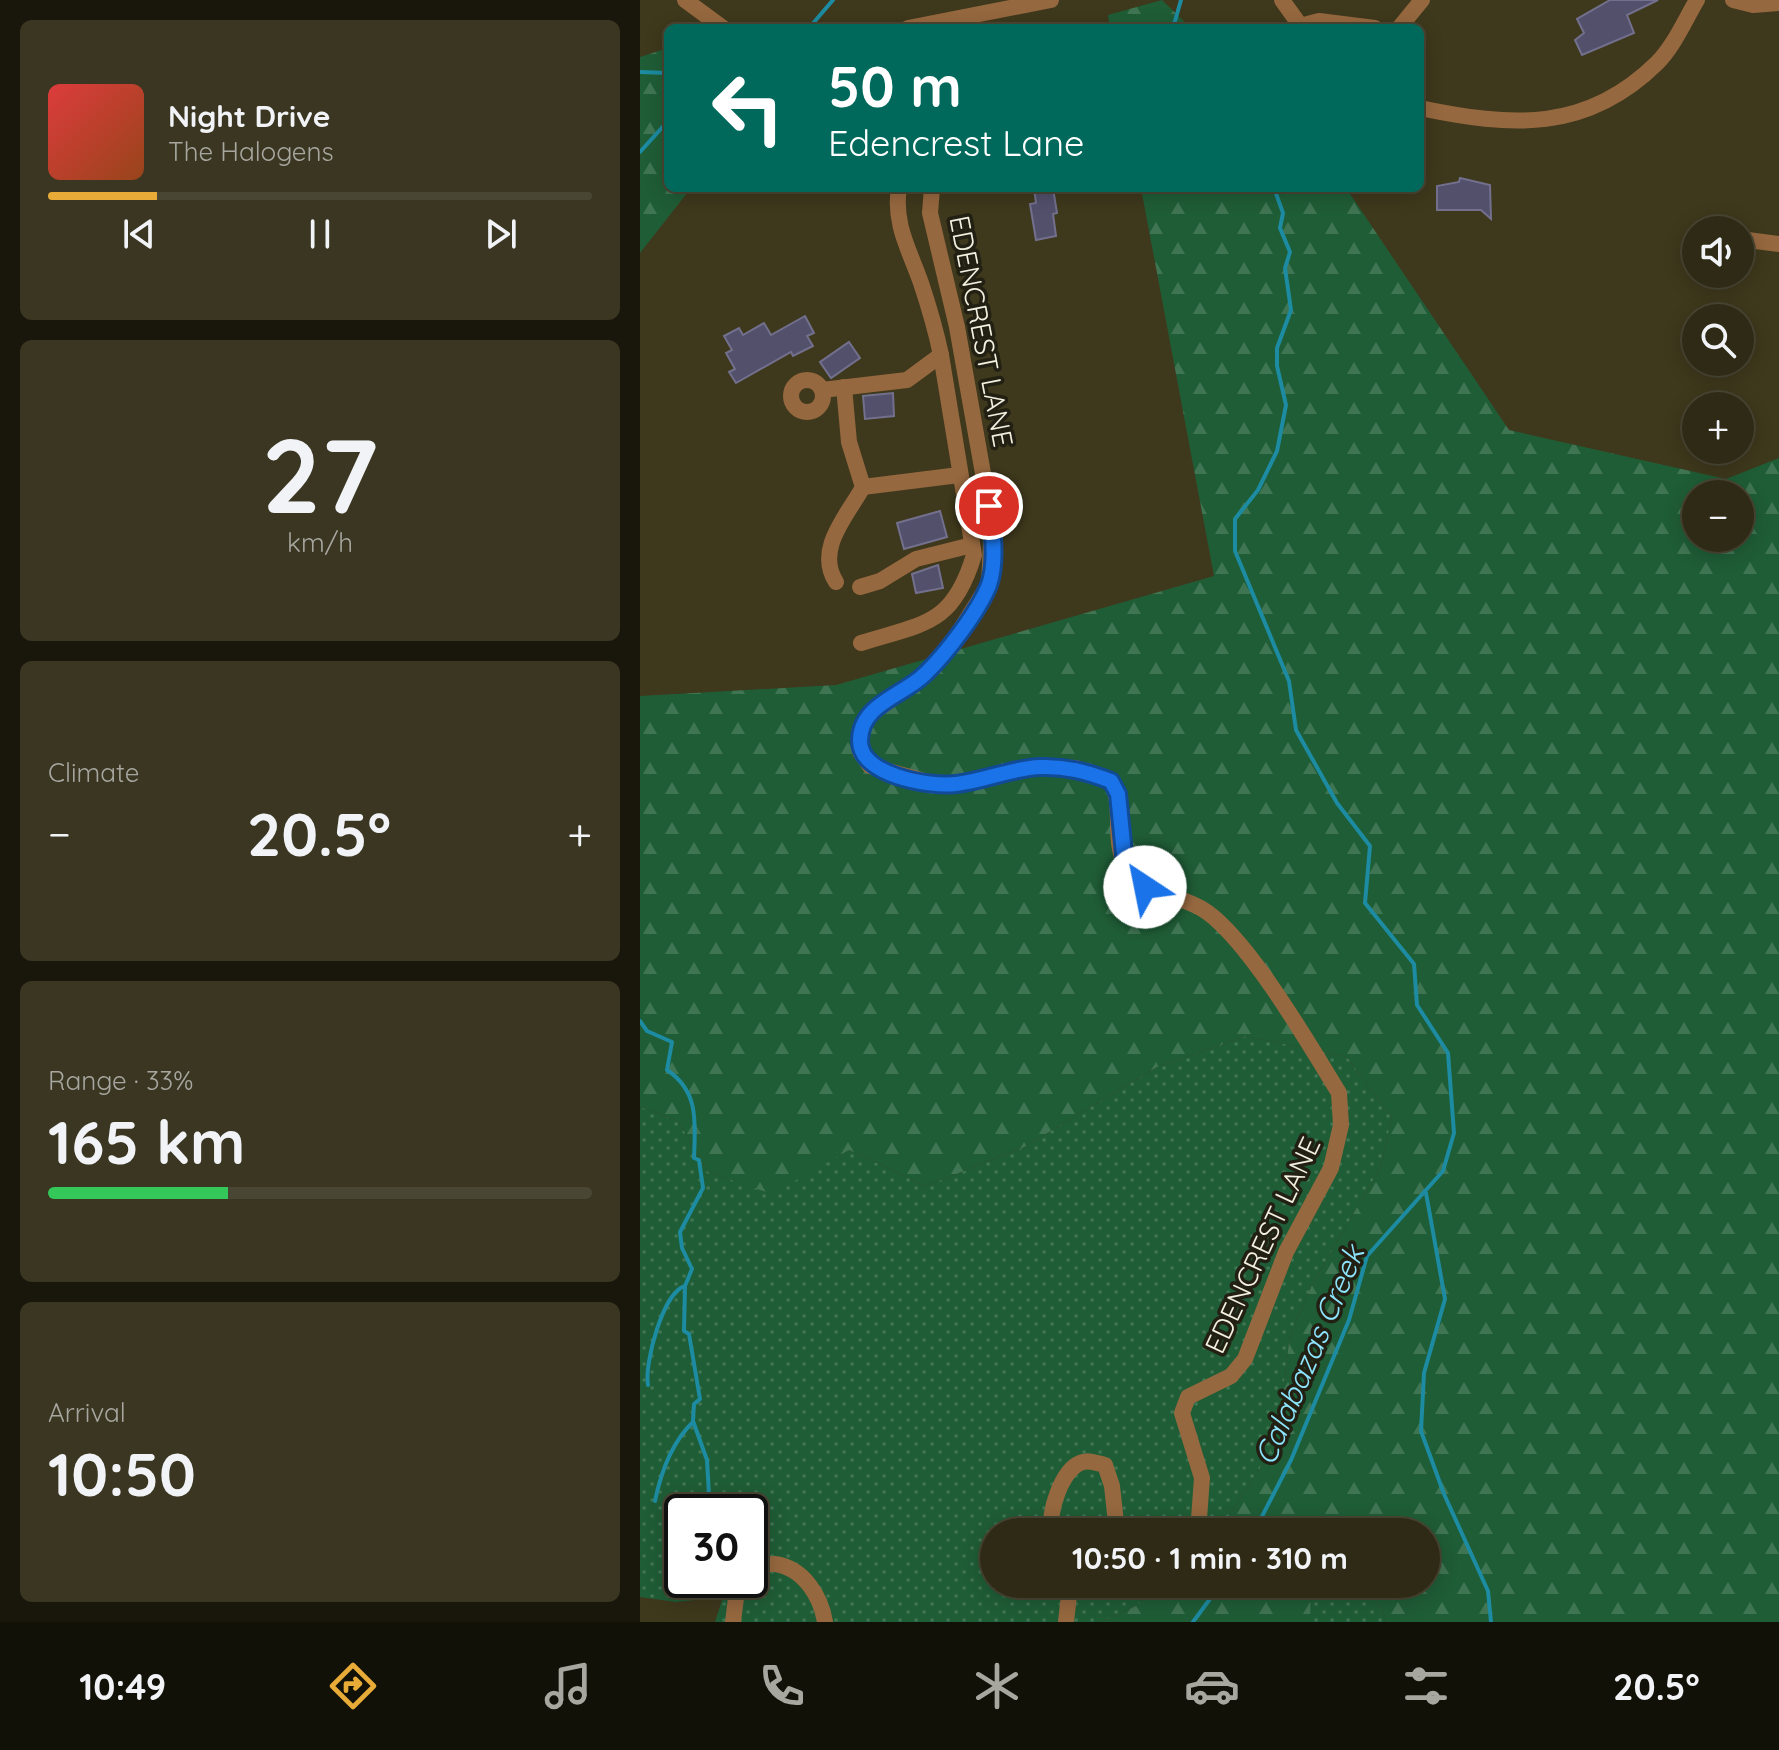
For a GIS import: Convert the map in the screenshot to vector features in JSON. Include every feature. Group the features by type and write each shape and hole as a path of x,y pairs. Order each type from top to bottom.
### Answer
{"street":[{"path":"685,0 718,24"},
{"path":"945,24 1051,0"},
{"path":"1282,0 1299,24"},
{"path":"1402,24 1422,0"},
{"path":"1424,109 1508,123 1535,122 1598,106 1658,61 1697,0"},
{"path":"1733,0 1753,5 1779,3"},
{"path":"1310,24 1319,21 1343,24"},
{"path":"861,643 918,625 948,611 965,586 974,555 941,355 921,282 902,236 897,205 899,192"},
{"name":"EDENCREST LANE","path":"932,192 930,213 957,327 992,524 989,584 957,635 924,676 867,717 860,733 860,752 870,766 928,782 954,784 1038,767 1076,768 1111,781 1118,794 1125,864 1145,887 1191,902 1229,930 1339,1093 1341,1125 1334,1158 1286,1252 1245,1359 1231,1376 1188,1397 1182,1413 1202,1478 1199,1518"},
{"path":"1754,241 1779,244"},
{"path":"822,390 907,380 941,355"},
{"path":"836,582 828,569 827,555 863,487 849,442 844,387"},
{"path":"863,487 959,475"},
{"path":"860,587 880,581 916,559 972,545"},
{"path":"1052,1518 1061,1485 1076,1464 1088,1461 1105,1465 1112,1486 1115,1518"},
{"path":"768,1566 774,1564 798,1574 818,1594 825,1622"},
{"path":"733,1622 736,1598"},
{"path":"1066,1622 1069,1598"}],"green space":[{"path":"1162,0 1187,24 1109,24 1108,15"},
{"path":"664,49 664,192 688,192 640,253 640,57"},
{"path":"1142,192 1349,192 1509,430 1726,479 1779,458 1779,1622 1386,1622 1383,1611 1373,1598 1440,1598 1440,1518 1227,1518 1268,1456 1280,1417 1290,1334 1313,1283 1380,1168 1392,1118 1347,1057 1246,1036 1157,1067 1024,1147 926,1186 849,1150 772,1194 708,1172 678,1121 640,1107 640,696 836,685 1214,576"},
{"path":"1246,1036 1347,1057 1392,1118 1380,1168 1313,1283 1290,1334 1280,1417 1268,1456 1227,1518 980,1518 980,1598 1146,1598 1101,1622 715,1622 723,1598 768,1598 768,1494 664,1494 664,1598 714,1598 676,1602 640,1597 640,1107 678,1121 708,1172 771,1193 849,1150 926,1186 1024,1147 1157,1067"},
{"path":"1146,1598 1311,1598 1310,1622 1101,1622"},
{"path":"1310,1598 1373,1598 1383,1611 1386,1622 1310,1622"}],"building":[{"path":"1610,0 1658,0 1627,15 1634,33 1582,55 1575,40 1584,33 1577,19"},
{"path":"1460,178 1490,185 1491,219 1481,210 1437,210 1437,186 1459,182"},
{"path":"1035,192 1054,192 1056,236 1036,240 1030,204 1036,203"},
{"path":"805,316 814,333 807,336 813,346 793,356 791,352 736,383 729,372 735,369 726,353 732,350 724,336 739,328 743,335 764,323 771,335"},
{"path":"849,342 860,358 831,378 820,362"},
{"path":"893,393 894,416 865,419 863,396"},
{"path":"940,511 947,537 904,549 897,523"},
{"path":"938,565 943,588 916,593 912,574"}],"waterway":[{"path":"812,24 833,0"},
{"name":"Calabazas Creek","path":"1174,24 1181,0"},
{"path":"640,72 664,73"},
{"path":"640,152 664,125"},
{"name":"Calabazas Creek","path":"1261,1518 1291,1460 1349,1320 1367,1256 1443,1171 1454,1133 1448,1053 1417,1005 1414,964 1365,903 1370,846 1337,803 1296,730 1289,681 1235,551 1235,519 1258,490 1277,451 1286,405 1277,366 1277,348 1291,310 1285,268 1290,252 1280,228 1283,213 1275,192"},
{"path":"640,1021 647,1031 672,1042 667,1070 685,1088 693,1110 694,1158 699,1160 703,1188 680,1232 682,1248 692,1269 685,1286 684,1331 689,1334 700,1399 694,1404 693,1421 707,1460 709,1494"},
{"path":"1426,1193 1445,1299 1424,1373 1421,1431 1444,1494 1488,1591 1491,1622"},
{"path":"648,1385 649,1362 657,1330 669,1301 685,1286"},
{"path":"655,1501 668,1458 693,1422"},
{"name":"Calabazas Creek","path":"1193,1622 1211,1598"}],"route":[{"path":"989,506 993,554 989,584 957,635 924,676 867,717 860,733 860,752 870,766 928,782 954,784 1038,767 1076,768 1111,781 1118,794 1125,864 1145,887"}]}
